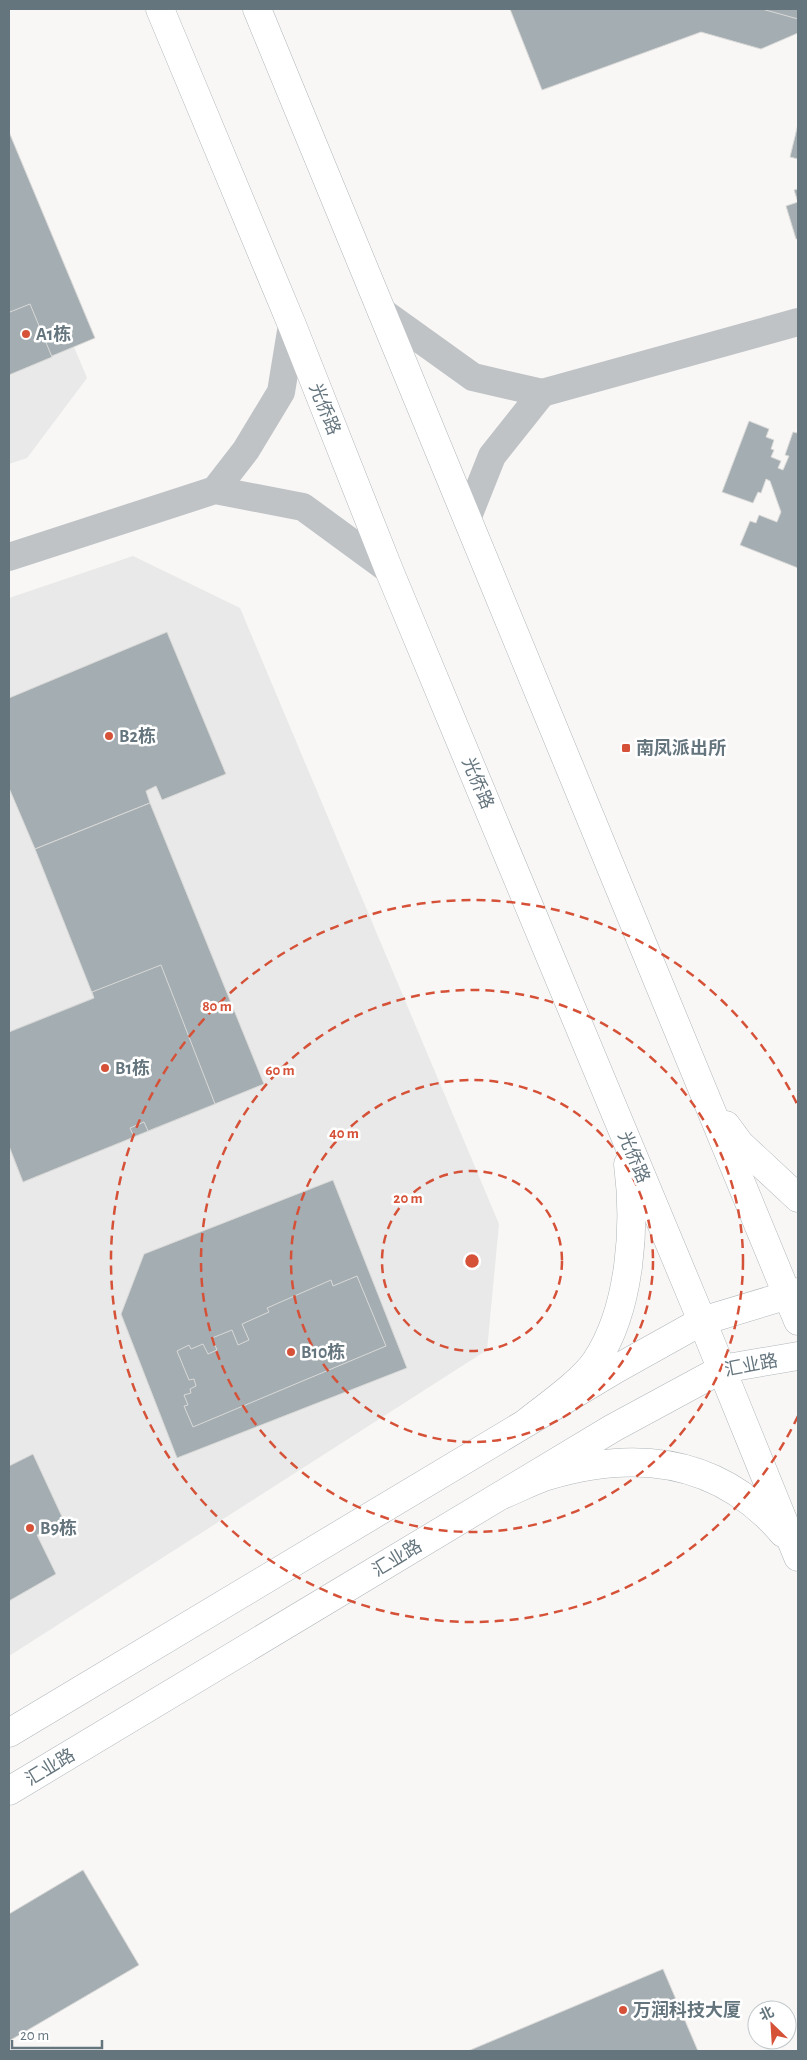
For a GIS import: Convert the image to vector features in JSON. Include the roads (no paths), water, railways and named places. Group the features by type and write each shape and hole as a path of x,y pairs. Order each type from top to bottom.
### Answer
{"main road":[{"name":"光侨路","path":"160,9 292,325 389,570 722,1369 796,1552"},
{"path":"257,9 704,1094 793,1294 798,1321"},
{"path":"704,1094 740,1144 798,1198"},
{"path":"527,1422 565,1392 595,1362 613,1330 623,1292 630,1245 632,1196 624,1133"},
{"path":"9,1733 616,1369 702,1321 793,1294"},
{"name":"汇业路","path":"9,1792 613,1428 722,1369 798,1356"},
{"path":"502,1495 546,1476 580,1468 618,1463 651,1462 674,1466 710,1476 736,1490 754,1504 796,1552"}],"street":[{"path":"381,311 473,377 542,393 798,322"},
{"path":"215,490 246,450 281,392 292,325"},
{"path":"467,519 492,456 542,393"},
{"path":"9,557 215,490 304,507 389,570"}],"place":[{"name":"A1栋","path":"26,334"},
{"name":"B2栋","path":"109,736"},
{"name":"南凤派出所","path":"626,748"},
{"name":"B1栋","path":"105,1068"},
{"name":"B10栋","path":"291,1352"},
{"name":"B9栋","path":"30,1528"},
{"name":"万润科技大厦","path":"623,2010"}]}
